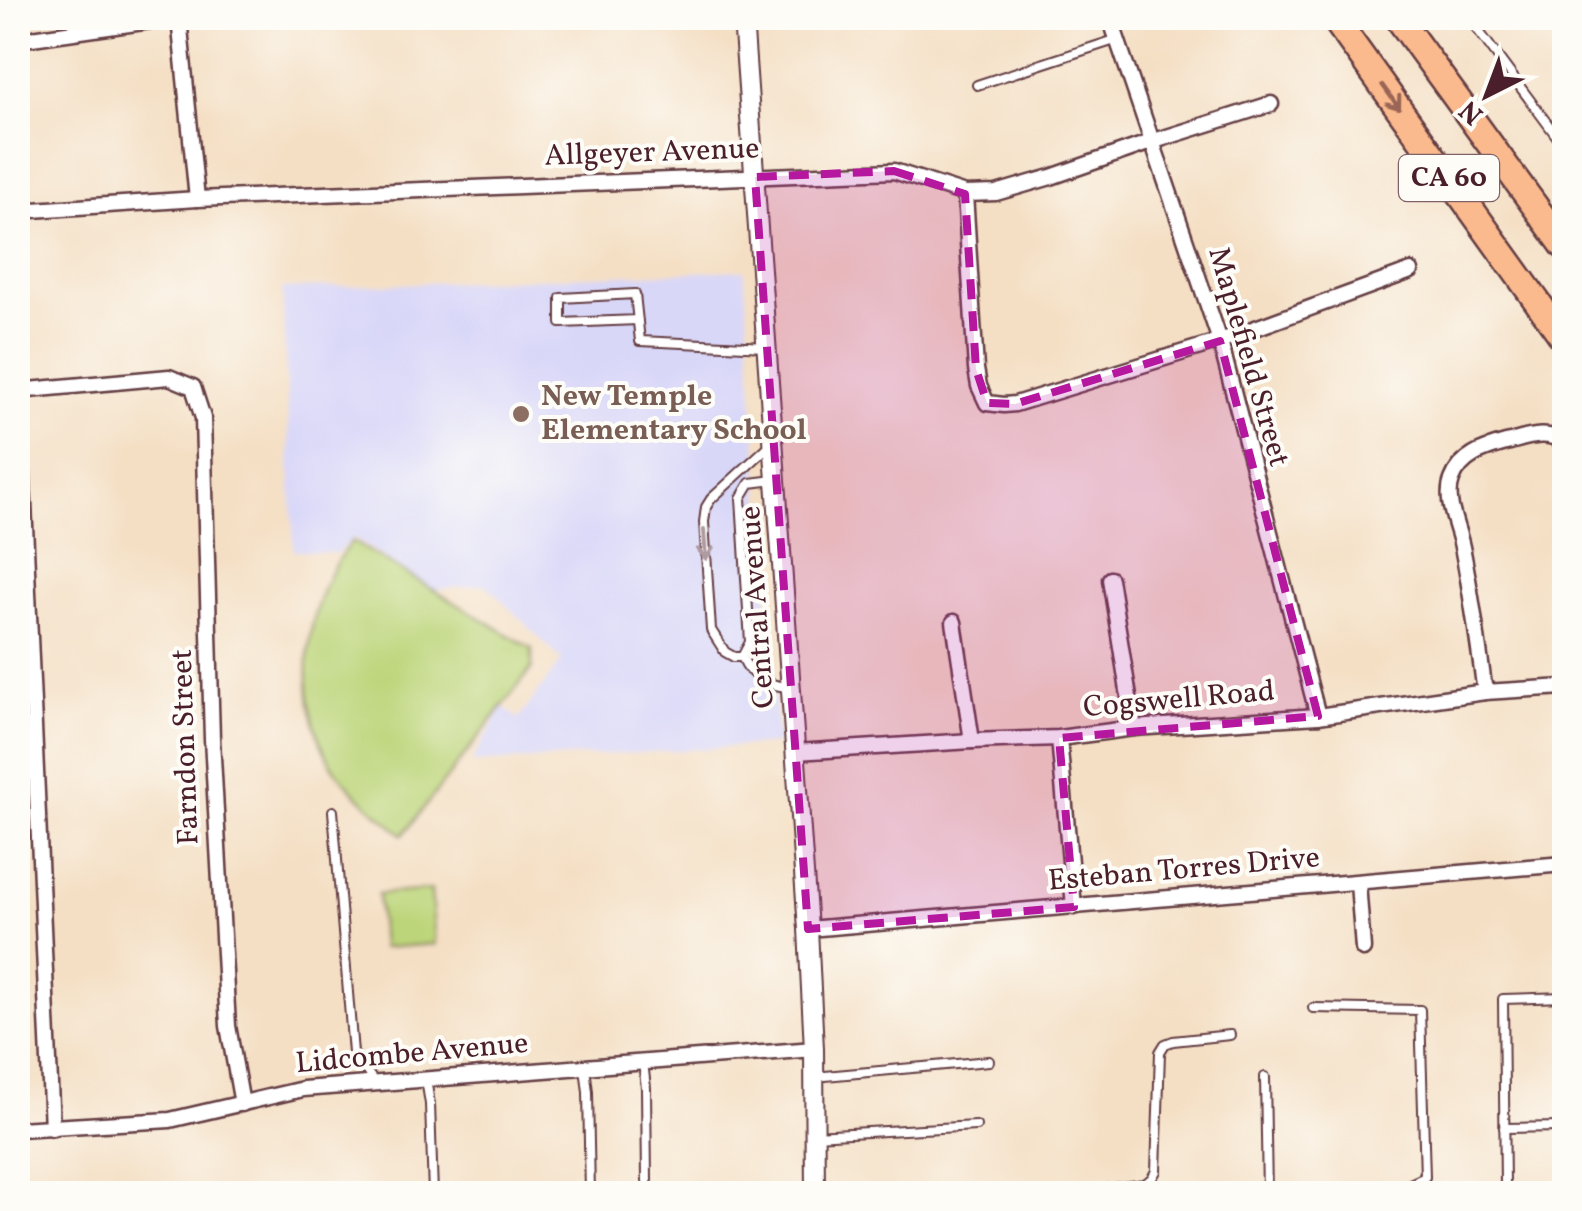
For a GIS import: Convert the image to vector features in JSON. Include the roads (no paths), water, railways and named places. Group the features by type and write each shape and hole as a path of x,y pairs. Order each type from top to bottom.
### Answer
{"highway":[{"name":"CA 60","path":"1334,18 1564,339"},
{"name":"CA 60","path":"1398,18 1564,246"}],"street":[{"path":"18,40 171,18"},
{"path":"179,18 196,200"},
{"name":"Central Avenue","path":"743,18 808,929 815,1194"},
{"name":"Maplefield Street","path":"1110,18 1220,341 1318,716"},
{"name":"Allgeyer Avenue","path":"18,211 894,171 965,194 996,192 1270,104"},
{"path":"965,194 976,369 987,403 1004,406 1220,341 1411,272"},
{"name":"Farndon Street","path":"18,391 169,377 193,387 202,418 212,739 228,1026 242,1104"},
{"path":"18,391 52,1128"},
{"path":"1485,692 1450,485 1466,459 1485,449 1539,435 1562,441"},
{"path":"1110,579 1134,728"},
{"path":"954,622 972,740"},
{"name":"Cogswell Road","path":"796,752 1059,738 1134,728 1318,716 1485,692 1564,687"},
{"path":"1059,738 1074,907"},
{"name":"Esteban Torres Drive","path":"808,929 1564,864"},
{"path":"1358,883 1363,949"},
{"name":"Lidcombe Avenue","path":"18,1129 170,1120 304,1089 814,1049"}],"lane":[{"path":"1469,18 1564,146"},
{"path":"976,85 1118,39"},
{"path":"638,320 561,322 561,298 635,294 638,320 640,341 767,348"},
{"path":"742,657 725,652 711,630 706,506 774,442"},
{"path":"742,657 750,642 740,498 750,483 776,480"},
{"path":"742,657 748,670 769,685 792,687"},
{"path":"333,811 353,1053 375,1083"},
{"path":"1505,1185 1503,999 1564,998"},
{"path":"1313,1008 1420,1010 1425,1176 1389,1194"},
{"path":"1066,1194 1144,1184 1152,1178 1156,1171 1160,1052 1173,1041 1230,1035"},
{"path":"814,1077 990,1061"},
{"path":"643,1062 647,1181"},
{"path":"585,1066 590,1194"},
{"path":"1266,1077 1267,1194"},
{"path":"426,1079 433,1194"},
{"path":"814,1135 976,1126"},
{"path":"1504,1128 1564,1127"}],"place":[{"name":"New Temple Elementary School","path":"521,414"}]}
